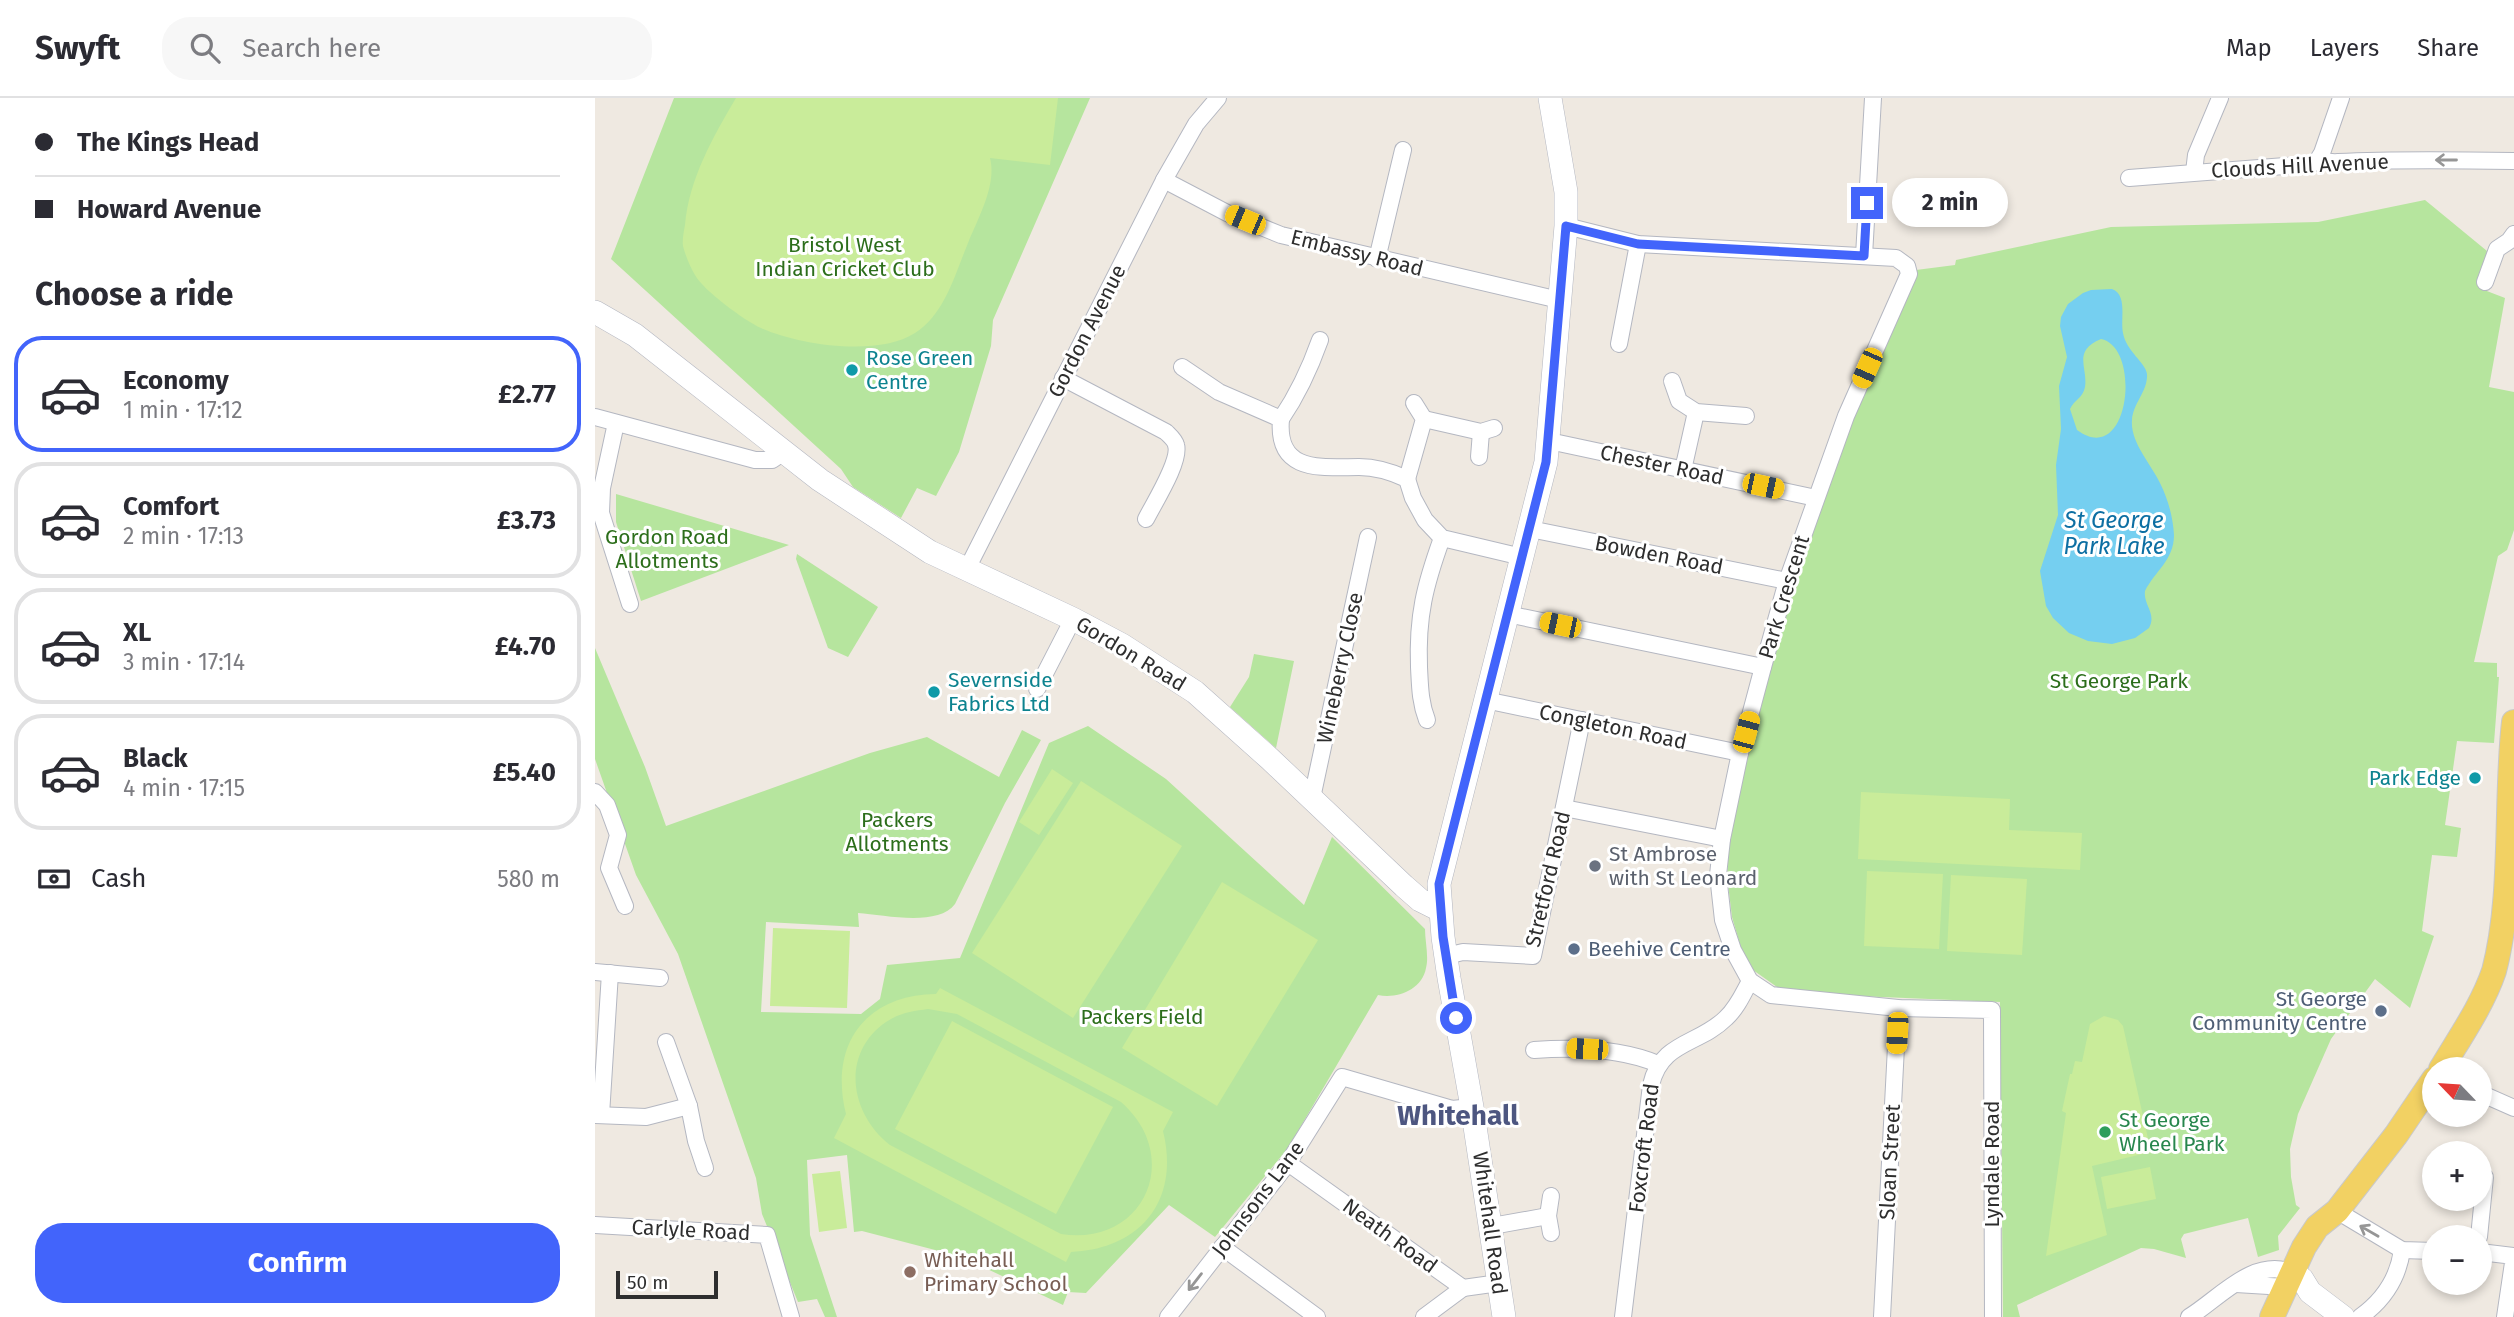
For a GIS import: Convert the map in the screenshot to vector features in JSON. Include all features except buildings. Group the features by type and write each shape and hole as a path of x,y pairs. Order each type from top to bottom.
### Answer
{"main road":[{"name":"Whitehall Road","path":"1504,1317 1492,1226 1446,956 1439,884 1530,529 1549,441 1566,226 1566,192 1550,98"},
{"name":"Gordon Road","path":"595,312 635,335 820,480 930,552 1073,619 1146,659 1195,692 1404,886 1420,900 1440,910"},
{"path":"2448,1057 2480,1005 2509,933 2514,722"},
{"path":"2286,1317 2297,1284 2304,1247 2318,1227 2337,1211 2422,1097"},
{"path":"2272,1317 2297,1284"},
{"path":"2297,1284 2343,1317"}],"street":[{"name":"Gordon Avenue","path":"967,569 1164,180 1196,124 1218,98"},
{"path":"1566,226 1638,244 1864,256 1873,98"},
{"path":"2194,172 2196,155 2220,98"},
{"path":"2317,160 2322,153 2341,98"},
{"path":"1377,259 1402,150"},
{"name":"Clouds Hill Avenue","path":"2129,178 2312,164 2317,160 2514,161"},
{"name":"Embassy Road","path":"1164,180 1227,213 1281,235 1559,300"},
{"path":"2485,282 2497,249 2509,242 2514,234"},
{"path":"1619,344 1638,244"},
{"name":"Park Crescent","path":"1750,981 1733,950 1723,920 1718,875 1722,839 1740,753 1787,581 1846,416 1909,274 1907,266 1896,258 1864,256"},
{"path":"1320,340 1307,355 1294,400 1281,419 1280,431 1285,450 1299,461 1316,467 1387,470 1407,479"},
{"path":"1194,369 1219,392 1281,419"},
{"path":"1063,378 1166,432 1174,439 1177,453 1174,464 1146,519"},
{"path":"1672,381 1679,401 1696,412 1746,415"},
{"path":"1414,403 1424,419 1407,479 1413,498 1425,520 1442,538 1522,557"},
{"path":"1683,470 1696,412"},
{"path":"595,417 755,460 772,460 783,452"},
{"path":"1424,419 1487,430 1479,457"},
{"path":"616,423 602,488 601,513 630,604"},
{"name":"Chester Road","path":"1549,441 1816,498"},
{"name":"Bowden Road","path":"1530,529 1787,581"},
{"name":"Wineberry Close","path":"1312,798 1368,537"},
{"path":"1427,720 1420,701 1418,639 1426,584 1442,538"},
{"path":"1507,614 1763,667"},
{"path":"1037,689 1073,619"},
{"name":"Congleton Road","path":"1485,700 1740,753"},
{"name":"Stretford Road","path":"1446,956 1463,952 1533,956 1582,720"},
{"path":"596,796 607,806 618,835 609,863 625,906"},
{"path":"1563,811 1722,839"},
{"path":"660,978 603,973 598,1115 646,1117 689,1106"},
{"path":"1750,981 1771,995 1898,1008"},
{"name":"Foxcroft Road","path":"1623,1317 1651,1085 1658,1064 1667,1054 1724,1021 1737,1006 1750,981"},
{"name":"Lyndale Road","path":"1898,1008 1992,1010 1993,1317"},
{"name":"Sloan Street","path":"1882,1317 1898,1008"},
{"path":"666,1042 689,1106 705,1168"},
{"path":"1534,1050 1567,1048 1603,1051 1639,1057 1658,1064"},
{"name":"Johnsons Lane","path":"1168,1317 1288,1163 1342,1077 1452,1110 1472,1107"},
{"path":"2492,1098 2514,1108"},
{"name":"Neath Road","path":"1288,1163 1463,1288"},
{"path":"1551,1196 1551,1233"},
{"path":"2337,1211 2402,1250 2422,1251"},
{"path":"1492,1226 1549,1216"},
{"name":"Carlyle Road","path":"595,1225 767,1235 791,1317"},
{"path":"1222,1247 1317,1317"},
{"path":"2360,1317 2373,1308 2387,1292 2402,1250"},
{"path":"2492,1253 2514,1256 2505,1317"},
{"path":"2189,1317 2251,1272 2278,1267 2297,1284"},
{"path":"1424,1317 1463,1288 1499,1283"}],"green space":[{"name":"Bristol West Indian Cricket Club","path":"674,98 1090,98 993,320 991,346 959,452 936,496 917,488 901,518 853,487 841,469 611,259"},
{"path":"736,98 1058,98 1050,165 990,158 989,190 948,292 934,315 915,333 899,340 881,345 838,346 796,339 761,328 715,297 699,281 691,268 683,241 691,191 711,143"},
{"name":"St George Park","path":"2425,200 2487,251 2479,288 2505,298 2489,387 2514,392 2514,530 2507,550 2498,556 2474,662 2497,663 2499,677 2494,743 2457,741 2445,825 2461,828 2457,857 2432,855 2422,931 2434,936 2410,1008 2375,979 2331,1039 2298,1114 2290,1149 2291,1177 2296,1205 2300,1208 2278,1236 2279,1250 2258,1257 2248,1218 2184,1234 2181,1239 2186,1258 2141,1248 2017,1305 2020,1317 2003,1317 2000,1002 1811,994 1777,987 1753,970 1741,948 1732,917 1727,876 1730,825 1794,575 1862,396 1916,270 1955,265 1956,260 2111,227 2318,222"},
{"name":"Gordon Road Allotments","path":"616,494 789,545 641,601 616,522"},
{"path":"797,554 878,607 848,657 828,648 796,559"},
{"name":"Packers Field","path":"595,648 645,767 666,826 870,753 927,737 999,777 1022,730 1041,740 1005,803 955,904 947,911 910,918 858,913 859,927 766,922 761,1012 861,1014 880,999 887,965 960,958 1049,743 1088,726 1166,779 1304,905 1332,837 1425,929 1427,959 1424,976 1408,991 1393,996 1378,995 1288,1148 1215,1237 1169,1205 1086,1293 1068,1292 1063,1305 962,1257 862,1231 854,1232 847,1155 807,1160 810,1235 837,1317 825,1317 817,1299 798,1302 762,1214 756,1178 678,954 636,875 595,759"},
{"path":"1254,654 1294,661 1276,748 1230,707 1249,677"},
{"path":"1052,769 1073,783 1039,835 1019,822"},
{"path":"1081,781 1182,846 1073,1018 972,953"},
{"path":"1861,792 2010,799 2009,830 2082,833 2080,870 1858,859"},
{"path":"1867,871 1943,874 1939,949 1864,946"},
{"path":"1951,875 2027,879 2022,955 1947,951"},
{"path":"1222,882 1318,940 1217,1106 1122,1048"},
{"path":"773,928 850,931 847,1008 770,1006"},
{"path":"940,988 1173,1112 1163,1131 1167,1156 1166,1178 1160,1198 1150,1216 1136,1230 1118,1241 1096,1249 1071,1252 1066,1262 834,1138 846,1114 842,1089 843,1067 848,1046 858,1029 871,1014 889,1004 911,997 936,994","holes":["928,1009 957,1014 1121,1102 1140,1124 1150,1148 1152,1171 1146,1194 1133,1212 1114,1227 1090,1234 1061,1234 890,1145 876,1132 859,1101 856,1084 862,1050 871,1035 886,1022 906,1013"]},
{"name":"St George Wheel Park","path":"2104,1016 2118,1020 2123,1026 2151,1152 2092,1166 2107,1235 2046,1256 2066,1113 2062,1111 2070,1074 2075,1061 2082,1062 2090,1024"},
{"path":"952,1021 1113,1107 1056,1214 895,1129"},
{"path":"2150,1167 2156,1199 2107,1209 2101,1177"},
{"path":"840,1171 847,1228 819,1232 812,1174"}],"water":[{"name":"St George Park Lake","path":"2112,289 2120,296 2125,339 2146,370 2147,380 2133,414 2132,428 2138,445 2165,495 2174,535 2171,551 2145,591 2151,613 2149,628 2135,638 2112,644 2088,641 2069,633 2053,618 2046,606 2040,571 2058,515 2056,465 2061,429 2059,386 2067,357 2060,326 2061,317 2068,304 2091,290","holes":["2101,339 2114,347 2122,362 2124,402 2119,420 2109,433 2095,438 2077,430 2070,409 2085,387 2083,360 2087,349"]}],"place":[{"name":"Rose Green Centre","path":"852,370"},
{"name":"Severnside Fabrics Ltd","path":"934,692"},
{"name":"Park Edge","path":"2475,778"},
{"name":"St Ambrose with St Leonard","path":"1595,866"},
{"name":"Beehive Centre","path":"1574,949"},
{"name":"St George Community Centre","path":"2381,1011"},
{"name":"St George Wheel Park","path":"2105,1132"},
{"name":"Whitehall Primary School","path":"910,1272"}],"district":[{"name":"Whitehall","path":"1458,1115"}],"route":[{"path":"1456,1018 1443,937 1439,884 1546,462 1566,226 1638,244 1864,256 1867,203"}],"park label":[{"name":"Packers Allotments","path":"897,832"}]}
